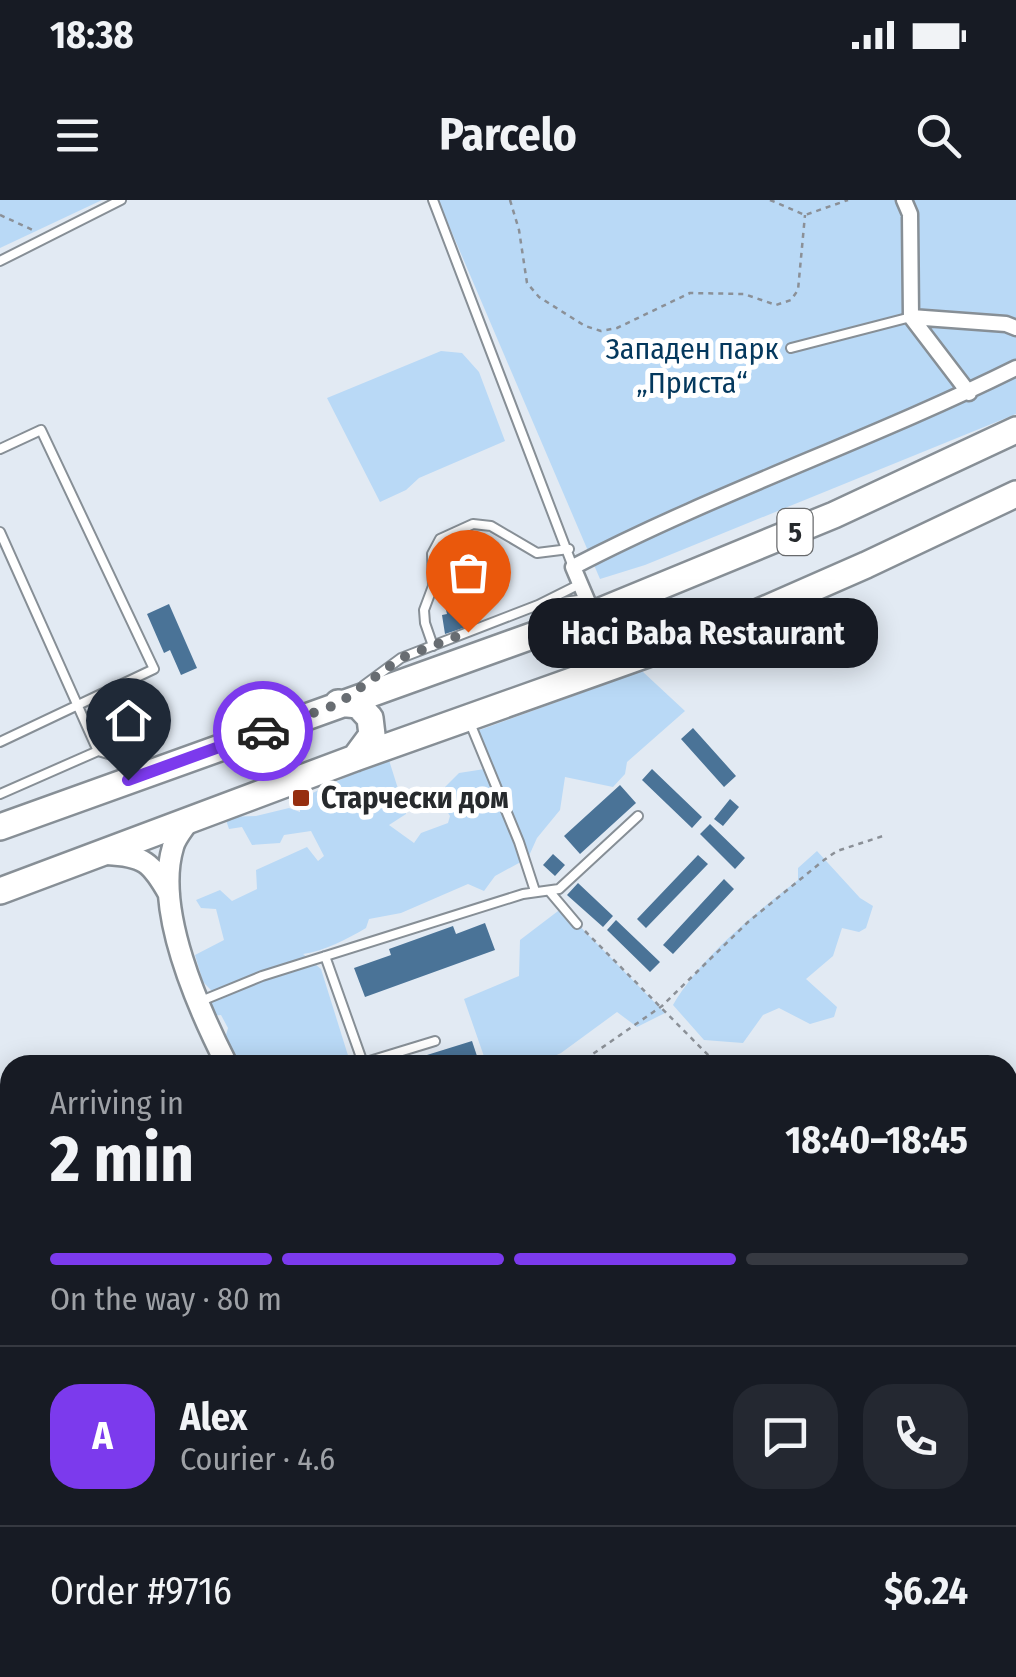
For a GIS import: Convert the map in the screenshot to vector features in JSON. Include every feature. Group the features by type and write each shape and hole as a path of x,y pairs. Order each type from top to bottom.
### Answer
{"highway":[{"name":"5","path":"0,828 834,515 1016,430"},
{"name":"5","path":"0,891 355,758 730,625 1016,494"},
{"path":"338,704 358,706 370,718 372,735 355,758"}],"street":[{"path":"904,200 910,214 911,317 970,392"},
{"path":"911,317 1016,328"},
{"path":"590,607 573,567 746,487 970,392 1016,368"},
{"path":"188,820 173,846 171,898 177,941 197,1002 222,1055"},
{"path":"100,854 134,855 146,862 156,871 171,898"}],"lane":[{"path":"0,262 121,200"},
{"path":"433,200 573,567"},
{"path":"791,348 911,317"},
{"path":"0,449 41,430 154,669 0,742"},
{"path":"0,440 10,444"},
{"path":"433,646 424,623 424,610 434,586 432,554 440,539 474,524 491,526 537,553 569,549"},
{"path":"0,532 98,751"},
{"path":"338,704 401,658 538,605 580,584"},
{"path":"538,605 590,607"},
{"path":"468,720 535,891"},
{"path":"0,794 98,751 160,769"},
{"path":"197,1002 325,956 535,891 559,889 638,816"},
{"path":"550,892 577,924"},
{"path":"325,956 360,1055"},
{"path":"388,1055 435,1040"}],"path":[{"path":"510,200 527,283 539,298 584,326 600,331 617,328 690,294 744,294 776,305 791,300 798,290 804,214"},
{"path":"770,200 804,214 848,200"},
{"path":"0,215 48,236"},
{"path":"591,1055 662,1006 748,922 824,860 837,851 883,836"},
{"path":"577,924 709,1055"}],"green space":[{"path":"0,200 102,200 0,248"},
{"name":"Западен парк „Приста“","path":"438,200 1016,200 1016,414 645,565 600,579"},
{"path":"441,351 462,353 479,372 505,441 419,478 406,490 380,502 327,398"},
{"path":"642,671 685,711 627,762 625,774 613,787 565,777 560,810 537,838 528,858 495,876 484,891 468,884 401,913 369,919 366,928 351,936 303,954 321,969 348,1055 229,1055 228,1028 221,1015 211,1016 206,1004 216,995 203,982 195,955 224,940 216,909 201,908 196,900 220,890 232,901 257,889 256,870 307,847 318,861 324,856 311,831 284,835 280,843 252,845 242,827 229,829 225,817 256,816 289,808 300,812 300,799 388,757 406,814 389,825 414,843 421,833 448,823 450,816 437,795 459,773 491,768 477,731"},
{"path":"817,851 860,898 873,906 866,928 859,932 842,928 833,956 806,979 837,1007 834,1017 810,1024 779,1008 763,1015 743,1043 704,1040 673,1005 713,953 798,880 798,868"},
{"path":"562,908 665,1013 637,1027 617,1012 557,1055 484,1055 464,999 519,976 520,940"}],"building":[{"path":"470,595 477,604 474,610 478,623 445,634 444,602"},
{"path":"169,604 197,668 181,675 170,650 164,653 147,614"},
{"path":"693,728 736,776 724,787 681,739"},
{"path":"652,769 702,817 692,828 642,780"},
{"path":"620,785 636,803 580,854 564,836"},
{"path":"730,799 739,807 723,826 714,819"},
{"path":"710,824 745,858 735,869 700,834"},
{"path":"553,854 565,865 555,876 543,865"},
{"path":"698,855 708,864 646,928 637,919"},
{"path":"724,879 734,889 673,954 663,945"},
{"path":"578,883 613,916 603,927 567,895"},
{"path":"616,920 660,962 650,972 607,930"},
{"path":"485,923 495,950 365,997 354,968 391,955 389,949 453,926 456,934"},
{"path":"472,1041 477,1055 427,1055"}],"way so far":[{"path":"263,731 338,704 401,658 468,632"}],"place":[{"name":"Haci Baba Restaurant","path":"468,632"},
{"name":"Старчески дом","path":"301,798"}],"route":[{"path":"128,780 263,731"}]}
